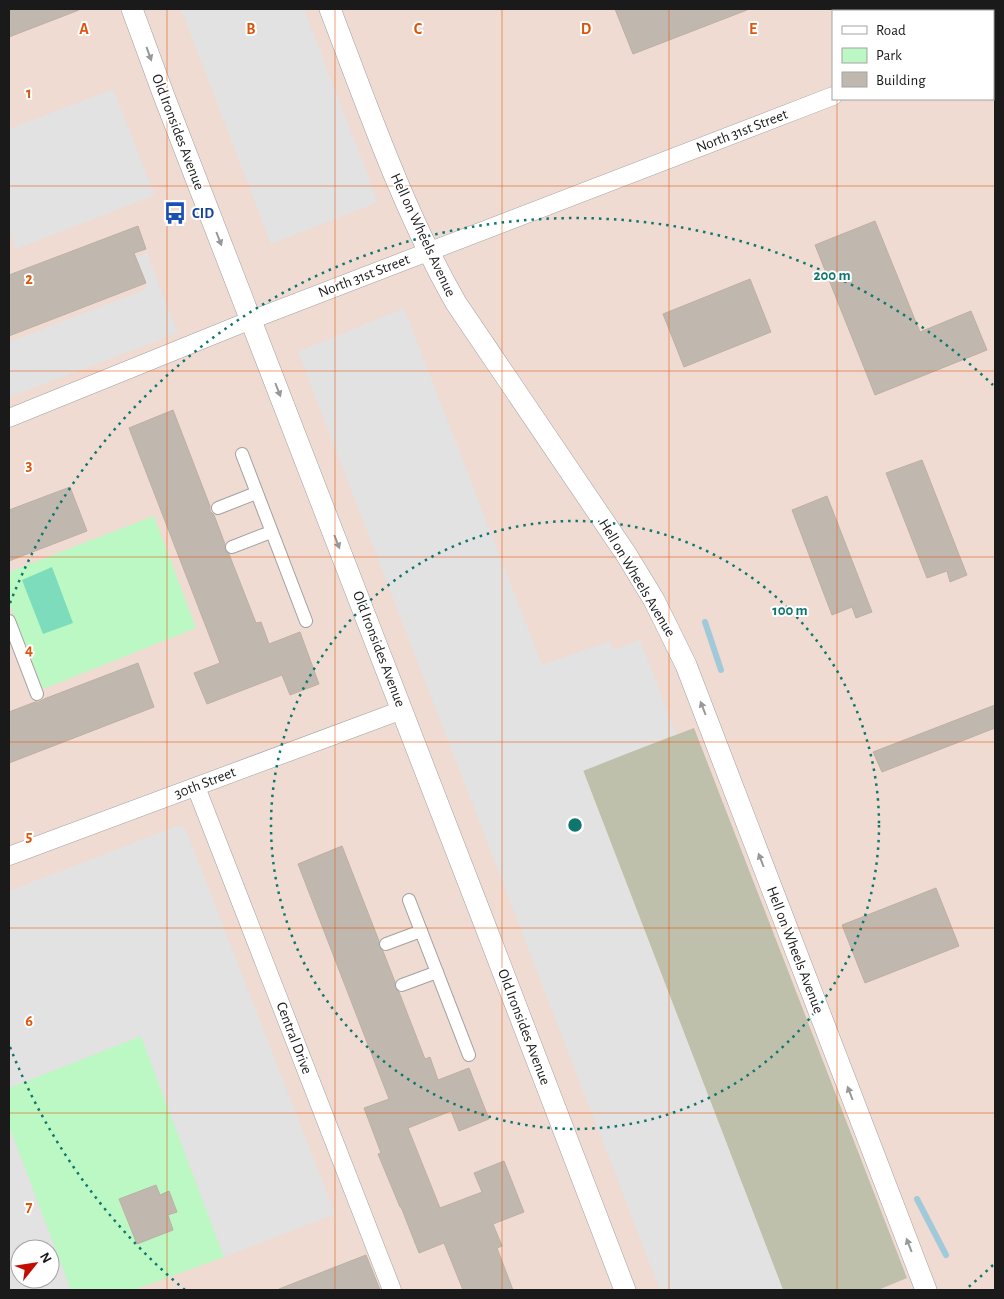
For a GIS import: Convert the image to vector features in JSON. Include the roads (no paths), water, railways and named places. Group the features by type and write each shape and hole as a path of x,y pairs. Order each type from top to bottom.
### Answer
{"street":[{"name":"Old Ironsides Avenue","path":"132,9 625,1290"},
{"name":"Hell on Wheels Avenue","path":"330,9 404,198 429,252 456,303 626,554 654,600 686,664 926,1290"},
{"name":"North 31st Street","path":"9,418 251,320 832,96"},
{"path":"242,454 306,621"},
{"path":"218,508 256,493"},
{"path":"232,546 271,532"},
{"path":"9,621 37,694"},
{"name":"30th Street","path":"9,856 402,710"},
{"name":"Central Drive","path":"196,787 392,1290"},
{"path":"409,900 469,1056"},
{"path":"386,944 421,930"},
{"path":"402,985 437,972"}],"waterway":[{"path":"705,622 721,670"},
{"path":"917,1199 946,1255"}],"place":[{"name":"CID","path":"175,213"}]}
